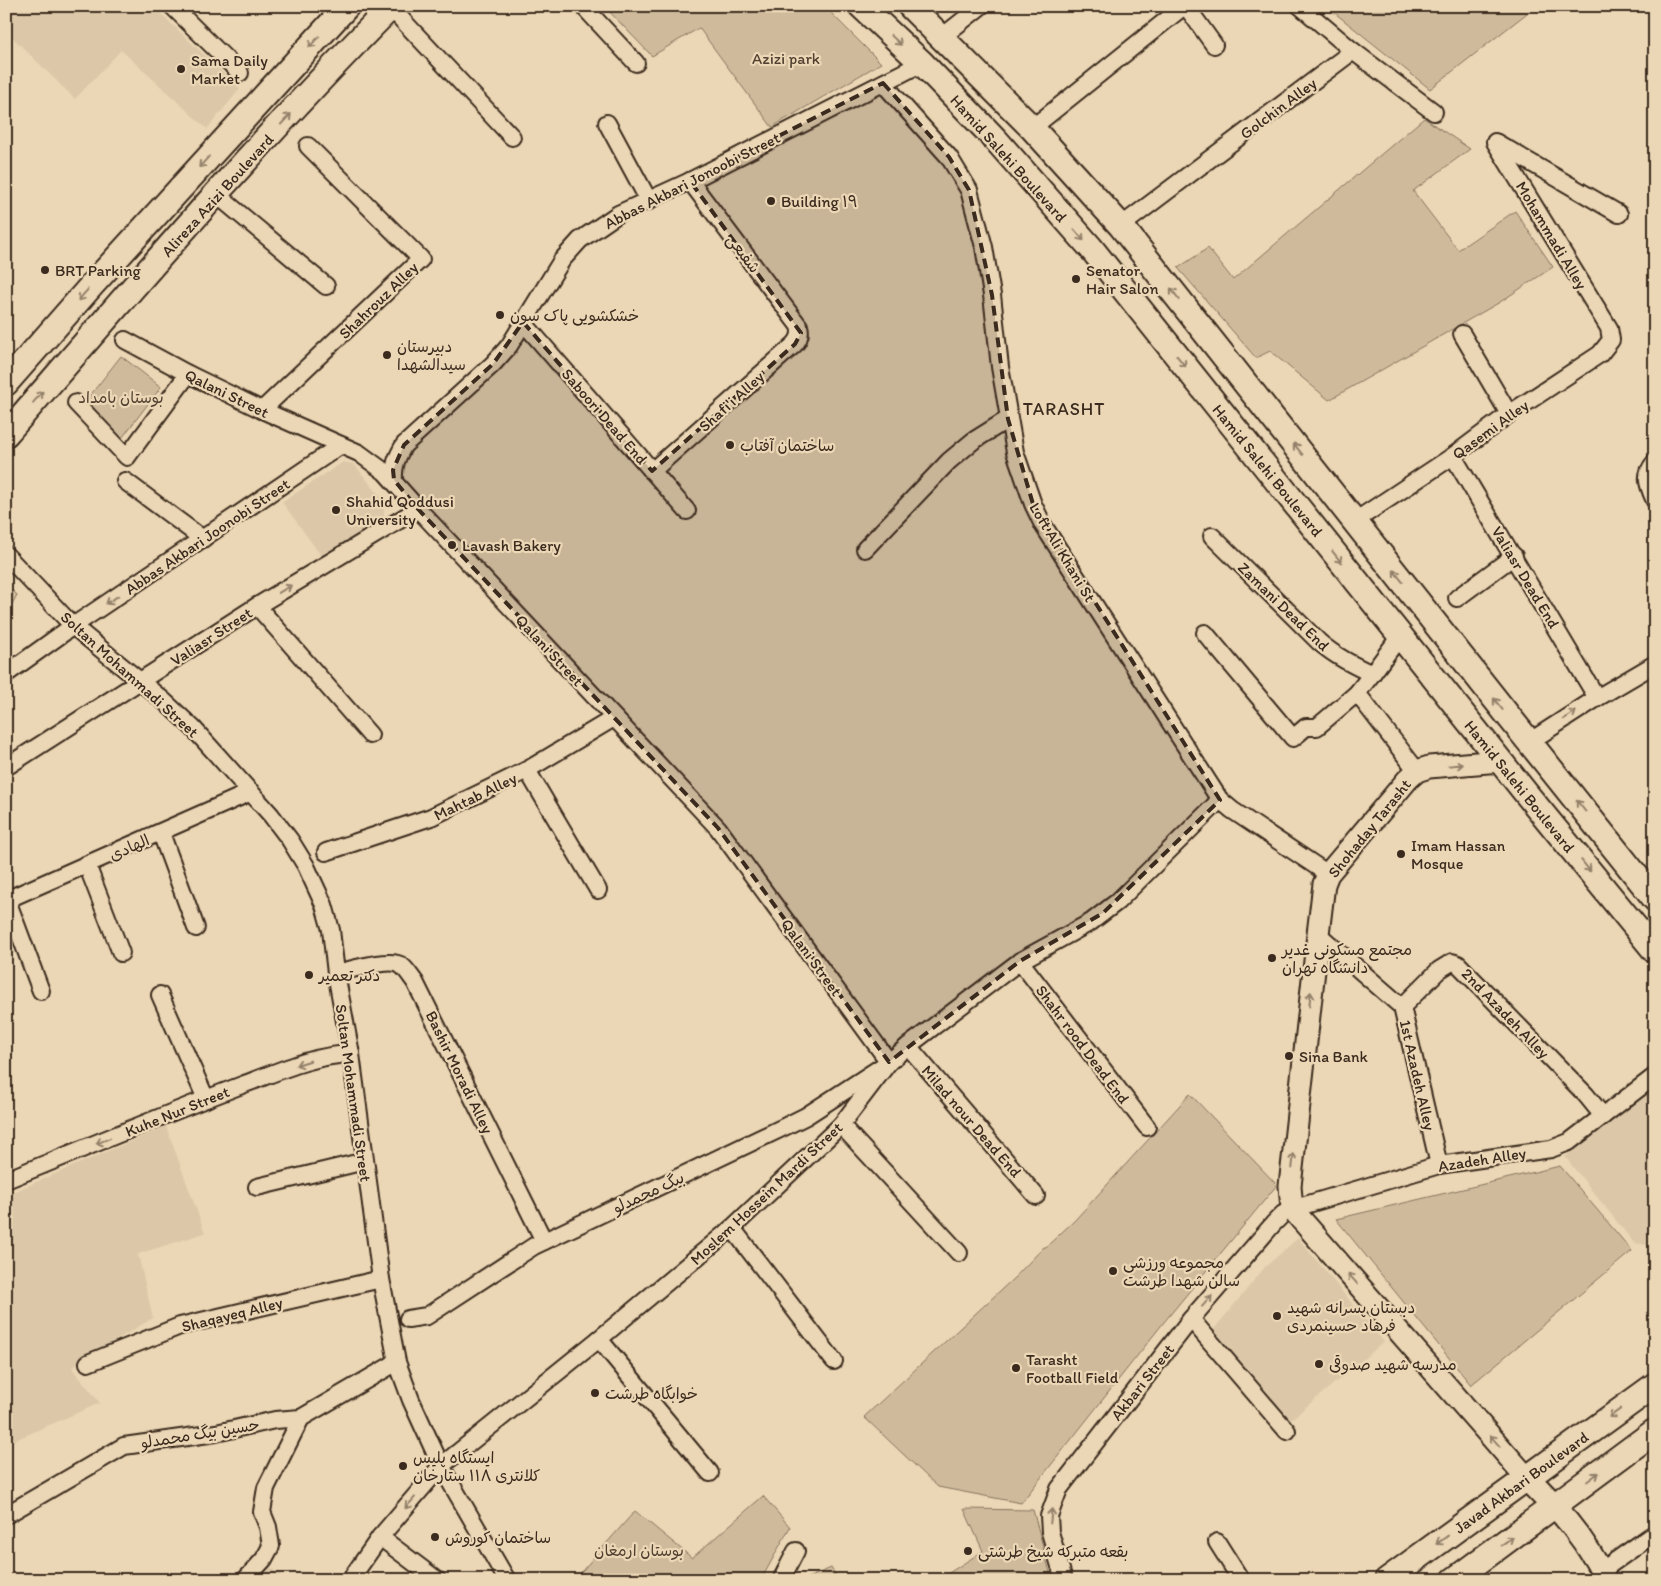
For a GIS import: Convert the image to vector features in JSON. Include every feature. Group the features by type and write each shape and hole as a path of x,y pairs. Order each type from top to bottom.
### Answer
{"main road":[{"name":"Alireza Azizi Boulevard","path":"6,383 92,285 347,6"},
{"name":"Hamid Salehi Boulevard","path":"861,6 922,64 996,140 1091,248 1500,761 1655,951"},
{"name":"Hamid Salehi Boulevard","path":"910,6 1032,128 1121,226 1655,899"},
{"name":"Alireza Azizi Boulevard","path":"6,434 216,194 392,7"},
{"path":"1500,761 1529,742"},
{"name":"Javad Akbari Boulevard","path":"1387,1580 1655,1385"},
{"path":"1454,1580 1655,1431"},
{"path":"1527,1478 1554,1506"}],"street":[{"path":"172,6 240,73"},
{"path":"583,6 636,63"},
{"path":"1032,128 1185,6 1214,46"},
{"path":"1300,6 1353,51 1434,112"},
{"path":"392,7 512,137"},
{"path":"942,37 977,8"},
{"name":"Golchin Alley","path":"1121,226 1353,51"},
{"name":"Abbas Akbari Jonoobi Street","path":"394,480 397,456 404,445 493,364 509,346 562,260 580,240 618,214 690,181 922,64"},
{"name":"Loft Ali Khani St","path":"883,83 949,157 969,190 984,247 992,295 1000,367 1015,452 1033,504 1043,525 1220,800 1328,874"},
{"path":"607,123 649,201"},
{"name":"Mohammadi Alley","path":"1609,328 1495,142 1620,214"},
{"name":"Shahrouz Alley","path":"262,410 421,259 308,146"},
{"name":"Shafi'i Alley","path":"652,471 795,344 801,332 799,326 690,181"},
{"path":"216,194 326,286"},
{"name":"Saboori Dead End","path":"523,322 687,511"},
{"name":"Qasemi Alley","path":"1355,521 1454,456 1508,414 1600,354 1611,340 1609,328"},
{"path":"1462,334 1508,414"},
{"name":"Qalani Street","path":"125,340 188,374 262,410 368,458 394,480 418,509 718,828 889,1062"},
{"path":"76,403 127,456 188,374"},
{"path":"865,549 949,461 973,441 1008,419"},
{"name":"Abbas Akbari Joonobi Street","path":"6,674 73,626 341,445"},
{"name":"Valiasr Dead End","path":"1454,456 1597,698"},
{"path":"1655,462 1650,468 1647,478 1655,501"},
{"path":"125,480 203,539"},
{"name":"Valiasr Street","path":"6,767 257,606 418,509"},
{"name":"Zamani Dead End","path":"1212,536 1326,648 1339,658 1372,674"},
{"name":"Soltan Mohammadi Street","path":"6,555 73,626 193,728 271,815 290,840 306,866 324,906 331,930 336,973 351,1054 381,1279 397,1362 411,1400 441,1466 507,1580"},
{"path":"1457,598 1514,556"},
{"path":"257,606 370,736"},
{"path":"1205,633 1293,738 1306,727 1317,727 1357,693 1400,636"},
{"path":"1529,742 1597,698 1655,664"},
{"path":"1357,693 1417,771"},
{"name":"Mahtab Alley","path":"326,852 431,817 527,770 614,718"},
{"name":"Shohaday Tarasht","path":"1292,1209 1290,1186 1324,884 1328,874 1408,779 1417,771 1500,761"},
{"path":"527,770 598,890"},
{"name":"الهادی","path":"7,900 250,792"},
{"name":"Moslem Hossein Mardi Street","path":"350,1580 380,1537 441,1466 599,1339 732,1228 841,1125 889,1062 1020,961 1091,922 1110,908 1220,800"},
{"path":"161,833 196,928"},
{"path":"86,865 122,953"},
{"path":"7,900 42,991"},
{"name":"1st Azadeh Alley","path":"1318,934 1402,1007 1439,1165"},
{"name":"Shahr rood Dead End","path":"1020,961 1146,1127"},
{"name":"2nd Azadeh Alley","path":"1402,1007 1439,970 1452,962 1458,964 1586,1096 1603,1116"},
{"name":"Bashir Moradi Alley","path":"336,973 394,963 402,965 419,991 544,1241"},
{"path":"160,995 206,1099"},
{"name":"Milad nour Dead End","path":"908,1046 1036,1196"},
{"name":"Kuhe Nur Street","path":"6,1180 206,1099 300,1064 337,1054 351,1054"},
{"name":"بیگ محمدلو","path":"408,1319 427,1316 522,1252 806,1116 889,1062"},
{"name":"Azadeh Alley","path":"1292,1209 1439,1165 1551,1149 1569,1142 1655,1076"},
{"path":"841,1125 959,1252"},
{"path":"257,1187 365,1161"},
{"path":"1292,1209 1527,1478"},
{"name":"Akbari Street","path":"1064,1580 1050,1532 1049,1516 1059,1489 1191,1319 1274,1223 1283,1214 1292,1209"},
{"path":"732,1228 834,1361"},
{"name":"Shaqayeq Alley","path":"88,1363 180,1326 381,1279"},
{"path":"1191,1319 1287,1431"},
{"path":"599,1339 710,1474"},
{"name":"حسین بیگ محمدلو","path":"6,1515 124,1446 216,1433 275,1420 301,1418 397,1362"},
{"path":"245,1580 264,1559 271,1546 268,1527 262,1512 266,1488 301,1418"},
{"path":"1554,1506 1570,1522 1604,1576 1655,1533"},
{"path":"380,1537 437,1580"},
{"path":"1217,1542 1241,1580"},
{"path":"781,1580 796,1551"}],"highlighted area":[{"path":"883,83 949,157 969,190 992,295 1008,419 1033,504 1220,800 1103,913 1020,961 889,1062 718,828 418,509 394,480 393,470 404,445 493,364 523,322 652,471 795,344 801,333 690,181"}],"shaded area":[{"name":"Sama Daily Market","path":"6,6 153,6 240,89 207,129 121,50 75,99 6,31"},
{"name":"Shahid Qoddusi University","path":"343,462 354,464 384,501 384,519 322,557 282,502"},
{"path":"1655,1087 1655,1246 1634,1243 1565,1157"},
{"path":"166,1126 205,1233 138,1254 153,1318 72,1368 100,1403 6,1444 6,1195"},
{"name":"دبستان پسرانه شهيد فرهاد حسينمردی","path":"1298,1238 1384,1342 1288,1422 1210,1334 1265,1267"},
{"path":"269,1566 287,1580 263,1580 267,1575"}],"green space":[{"name":"Azizi park","path":"604,6 824,6 881,63 772,127 699,28 652,56"},
{"path":"1326,6 1536,6 1430,89"},
{"path":"1424,118 1470,149 1413,191 1458,250 1515,211 1553,267 1500,302 1329,400 1270,351 1256,358 1178,268 1208,248 1233,280"},
{"name":"بوستان بامداد","path":"121,356 161,387 122,438 81,407"},
{"path":"6,584 17,595 6,615"},
{"name":"مجموعه ورزشی سالن شهدا طرشت","path":"1190,1094 1277,1185 1164,1322 1021,1503 938,1487 864,1417 1075,1220"},
{"path":"1560,1166 1632,1251 1471,1385 1336,1219"},
{"name":"بوستان ارمغان","path":"763,1496 790,1527 761,1580 574,1580 635,1511 692,1558"},
{"path":"964,1509 1033,1510 1052,1580 938,1580 983,1551"},
{"path":"831,1568 839,1580 803,1580"}],"place":[{"name":"Sama Daily Market","path":"181,69"},
{"name":"Building ۱۹","path":"771,201"},
{"name":"BRT Parking","path":"45,270"},
{"name":"Senator Hair Salon","path":"1076,279"},
{"name":"خشکشویی پاک سون","path":"500,315"},
{"name":"دبيرستان سیدالشهدا","path":"387,355"},
{"name":"ساختمان آفتاب","path":"730,445"},
{"name":"Shahid Qoddusi University","path":"336,510"},
{"name":"Lavash Bakery","path":"452,545"},
{"name":"Imam Hassan Mosque","path":"1401,854"},
{"name":"مجتمع مسکونی غدیر دانشگاه تهران","path":"1272,958"},
{"name":"دکتر تعمیر","path":"309,975"},
{"name":"Sina Bank","path":"1289,1056"},
{"name":"مجموعه ورزشی سالن شهدا طرشت","path":"1113,1271"},
{"name":"دبستان پسرانه شهيد فرهاد حسينمردی","path":"1277,1316"},
{"name":"مدرسه شهید صدوقی","path":"1319,1364"},
{"name":"Tarasht Football Field","path":"1016,1368"},
{"name":"خوابگاه طرشت","path":"595,1393"},
{"name":"ایستگاه پلیس کلانتری ۱۱۸ ستارخان","path":"403,1466"},
{"name":"ساختمان کوروش","path":"435,1537"},
{"name":"بقعه متبرکه شیخ طرشتی","path":"968,1551"}],"district":[{"name":"TARASHT","path":"1064,409"}]}
